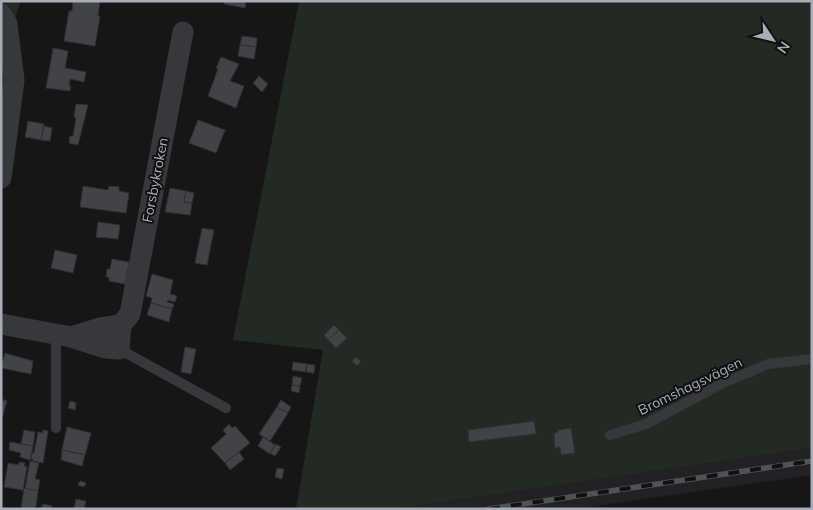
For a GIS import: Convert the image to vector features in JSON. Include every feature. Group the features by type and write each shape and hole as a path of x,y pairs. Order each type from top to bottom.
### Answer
{"street":[{"path":"1,14 7,24 14,80 1,178"},
{"name":"Forsbykroken","path":"119,349 121,325 130,314 183,32"},
{"path":"1,324 63,336 105,348 119,349"},
{"path":"63,336 121,325"}],"lane":[{"path":"56,428 63,336"},
{"path":"119,349 226,408"},
{"name":"Bromshagsvägen","path":"610,435 646,424 721,384 768,364 812,359"}],"shaded area":[{"path":"1,1 21,1 1,58"},
{"path":"299,1 812,1 812,448 396,509 296,509 323,350 233,340"},
{"path":"812,448 812,475 574,509 396,509"}],"building":[{"path":"73,1 100,1 98,16 100,16 95,46 64,41 69,11 72,11"},
{"path":"224,1 246,1 245,8 224,4"},
{"path":"242,36 257,38 256,47 240,45"},
{"path":"240,45 256,47 254,59 238,56"},
{"path":"53,48 68,51 65,68 86,72 84,82 70,79 70,91 46,88"},
{"path":"221,57 239,64 230,81 244,86 236,108 208,96"},
{"path":"259,76 268,84 262,92 253,83"},
{"path":"76,104 88,105 78,145 69,143 70,136 73,136"},
{"path":"198,120 225,130 216,153 189,143"},
{"path":"28,121 44,124 41,140 25,137"},
{"path":"44,126 52,128 50,141 41,140"},
{"path":"83,186 108,190 109,186 119,187 119,191 129,193 126,213 80,207"},
{"path":"170,188 186,191 184,202 192,203 190,215 165,212"},
{"path":"186,191 194,193 192,203 184,202"},
{"path":"98,222 120,225 118,239 96,237"},
{"path":"202,228 214,230 207,265 195,263"},
{"path":"55,250 77,255 73,273 51,268"},
{"path":"112,259 129,262 125,284 109,281 109,277 106,277 107,269 110,269"},
{"path":"152,274 173,280 170,294 177,296 175,302 168,300 167,302 174,304 172,309 151,303 152,298 146,296"},
{"path":"151,303 172,309 169,322 147,315"},
{"path":"334,325 339,330 328,340 324,335"},
{"path":"339,330 347,338 336,348 328,340"},
{"path":"185,347 196,349 191,374 181,372"},
{"path":"5,353 33,361 31,374 1,368"},
{"path":"356,357 361,361 357,366 352,361"},
{"path":"293,362 307,364 305,372 292,370"},
{"path":"307,364 315,365 314,373 306,372"},
{"path":"293,376 302,378 300,386 292,385"},
{"path":"292,385 300,386 299,393 291,391"},
{"path":"1,399 7,401 1,422"},
{"path":"281,400 291,407 288,413 277,407"},
{"path":"70,401 76,403 75,410 68,408"},
{"path":"277,407 288,413 270,441 259,434"},
{"path":"534,421 536,434 469,442 468,430"},
{"path":"229,424 232,428 235,426 250,443 225,463 211,448 226,434 223,430"},
{"path":"67,427 91,433 85,455 62,450"},
{"path":"571,428 575,453 561,455 560,447 555,448 554,433 558,432 558,430"},
{"path":"24,430 35,432 33,446 21,444"},
{"path":"43,430 48,431 43,463 31,459 38,432 43,433"},
{"path":"263,437 275,445 270,454 258,446"},
{"path":"10,442 33,446 30,460 20,457 21,453 9,450"},
{"path":"276,444 281,447 275,456 270,453"},
{"path":"62,450 85,455 82,466 61,460"},
{"path":"239,452 244,459 230,470 225,463"},
{"path":"30,461 39,463 35,479 40,480 38,491 25,489"},
{"path":"19,462 25,463 24,466 27,467 23,490 4,487 8,463 19,465"},
{"path":"277,468 284,469 282,479 275,477"},
{"path":"80,481 86,483 84,487 78,485"},
{"path":"24,488 38,491 34,509 21,509"},
{"path":"76,499 86,501 84,509 74,509"},
{"path":"43,504 52,506 51,509 41,509"}],"railway":[{"path":"489,509 812,461"}]}
